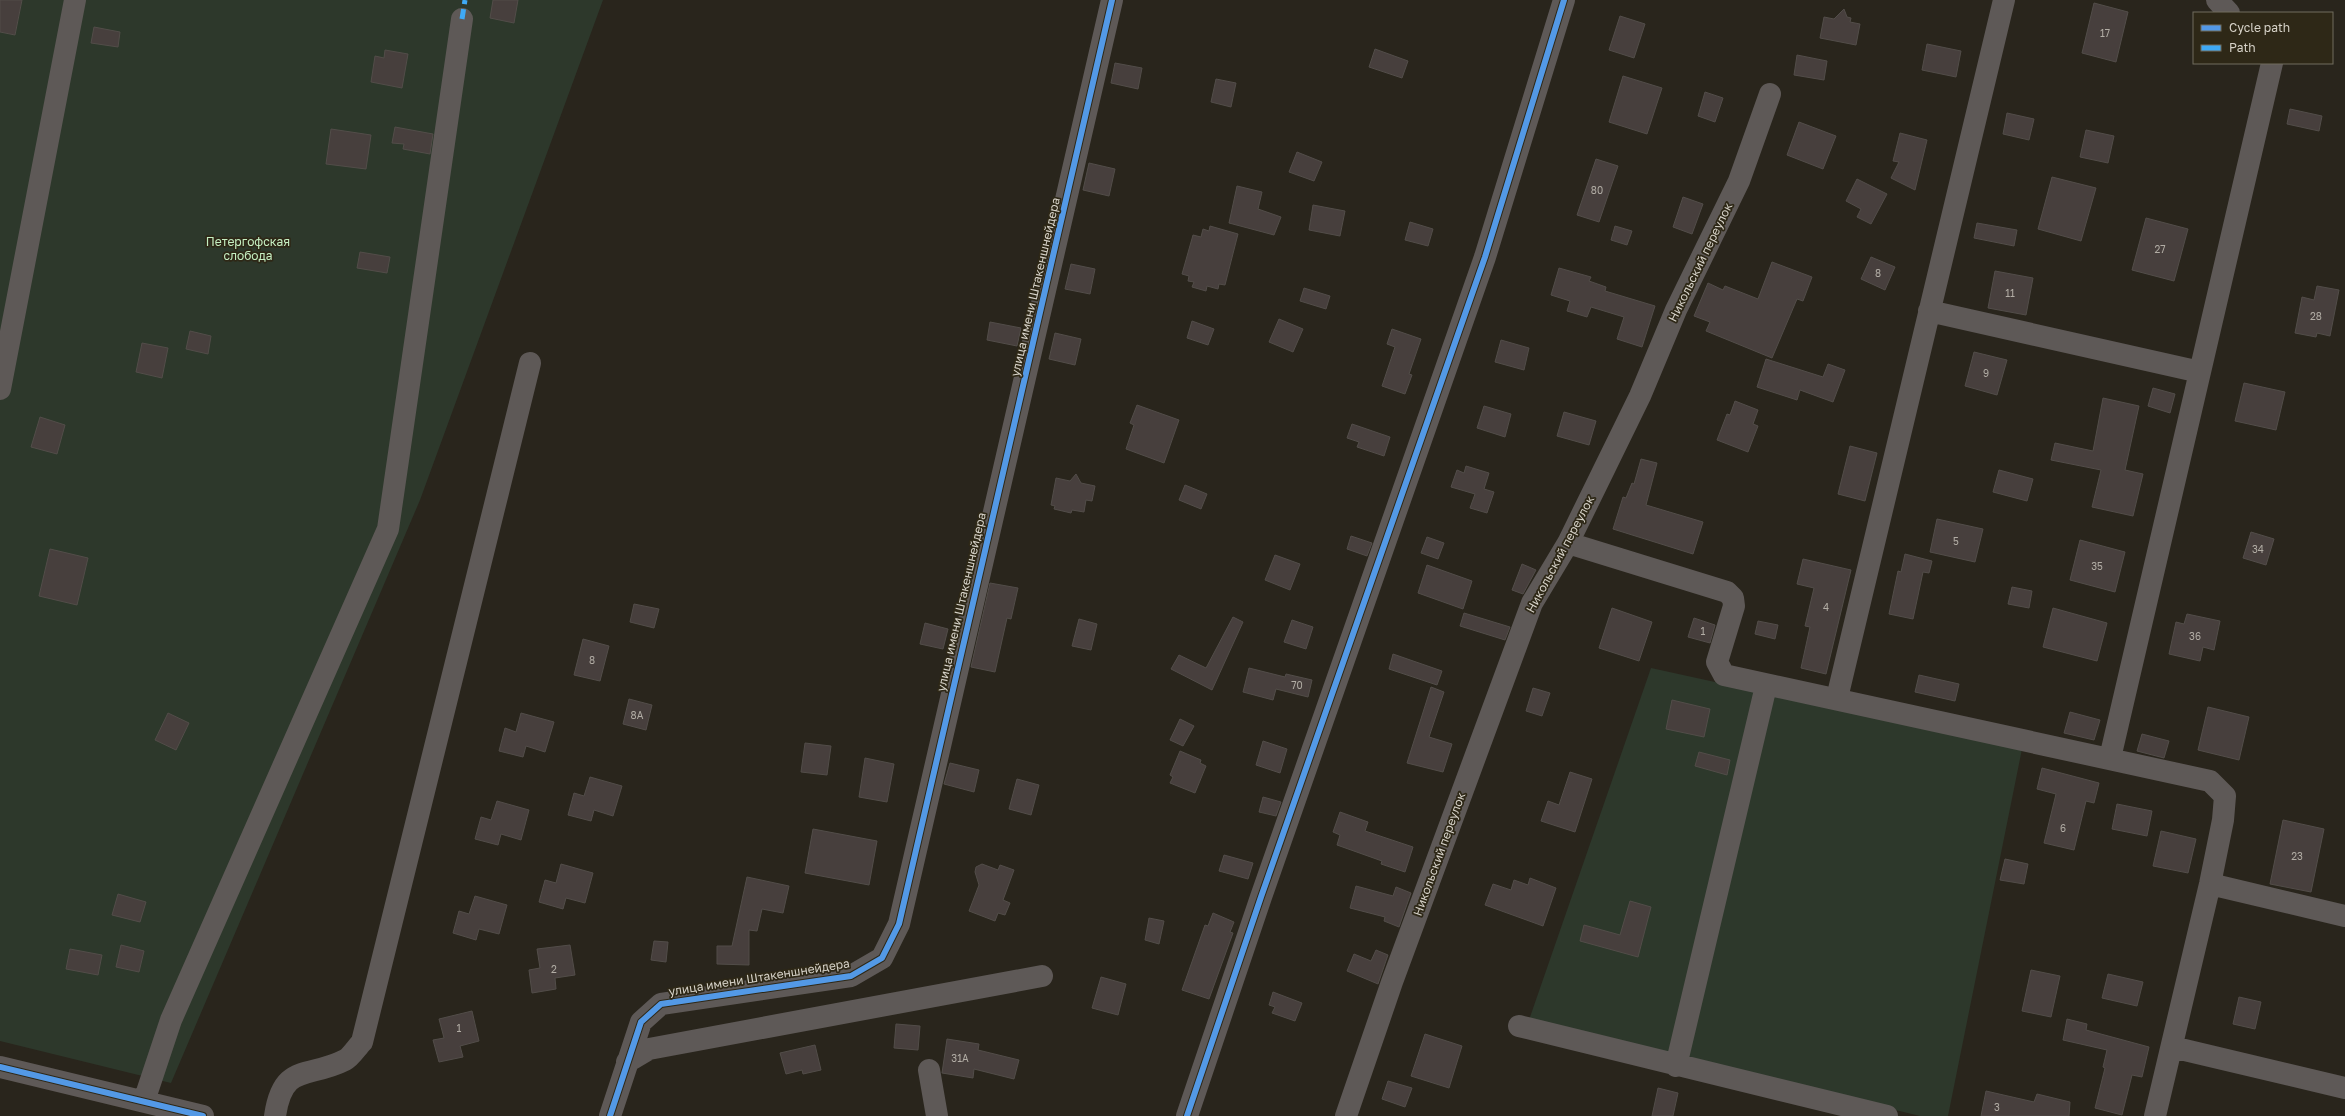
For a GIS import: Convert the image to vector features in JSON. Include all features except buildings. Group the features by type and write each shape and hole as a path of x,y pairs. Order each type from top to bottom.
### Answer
{"street":[{"path":"0,389 75,0"},
{"name":"улица имени Штакеншнейдера","path":"630,1055 641,1022 661,1004 851,976 882,958 899,924 1112,0"},
{"path":"1187,1116 1263,889 1485,257 1564,0"},
{"path":"1837,698 2004,0"},
{"path":"2217,0 2228,12"},
{"path":"144,1100 171,1020 388,529 462,19"},
{"path":"2110,758 2272,64"},
{"name":"Никольский переулок","path":"1346,1116 1392,982 1532,603 1568,543 1640,396 1676,310 1739,181 1770,94"},
{"path":"1929,311 2200,372"},
{"path":"275,1116 278,1096 292,1077 346,1060 362,1042 530,363"},
{"path":"1568,543 1727,592 1733,598 1734,606 1717,662 1724,675 1766,686 1837,698 2210,781 2225,796 2223,820 2210,884 2155,1116"},
{"path":"1676,1066 1766,686"},
{"path":"2210,884 2345,916"},
{"path":"610,1116 630,1055 649,1049 1042,976"},
{"path":"1519,1026 1676,1066 1887,1116"},
{"path":"2172,1047 2345,1088"},
{"path":"0,1066 144,1100 203,1116"},
{"path":"929,1070 937,1116"}],"green space":[{"name":"Петергофская слобода","path":"0,0 603,0 420,500 171,1083 0,1041"},
{"path":"1651,668 2022,749 1948,1116 1920,1116 1529,1020"}],"marked path":[{"path":"462,19 465,0"}],"cycle path":[{"path":"610,1116 641,1022 661,1004 851,976 882,958 899,924 1112,0"},
{"path":"1187,1116 1261,897 1485,257 1564,0"},
{"path":"0,1067 203,1116"}]}
